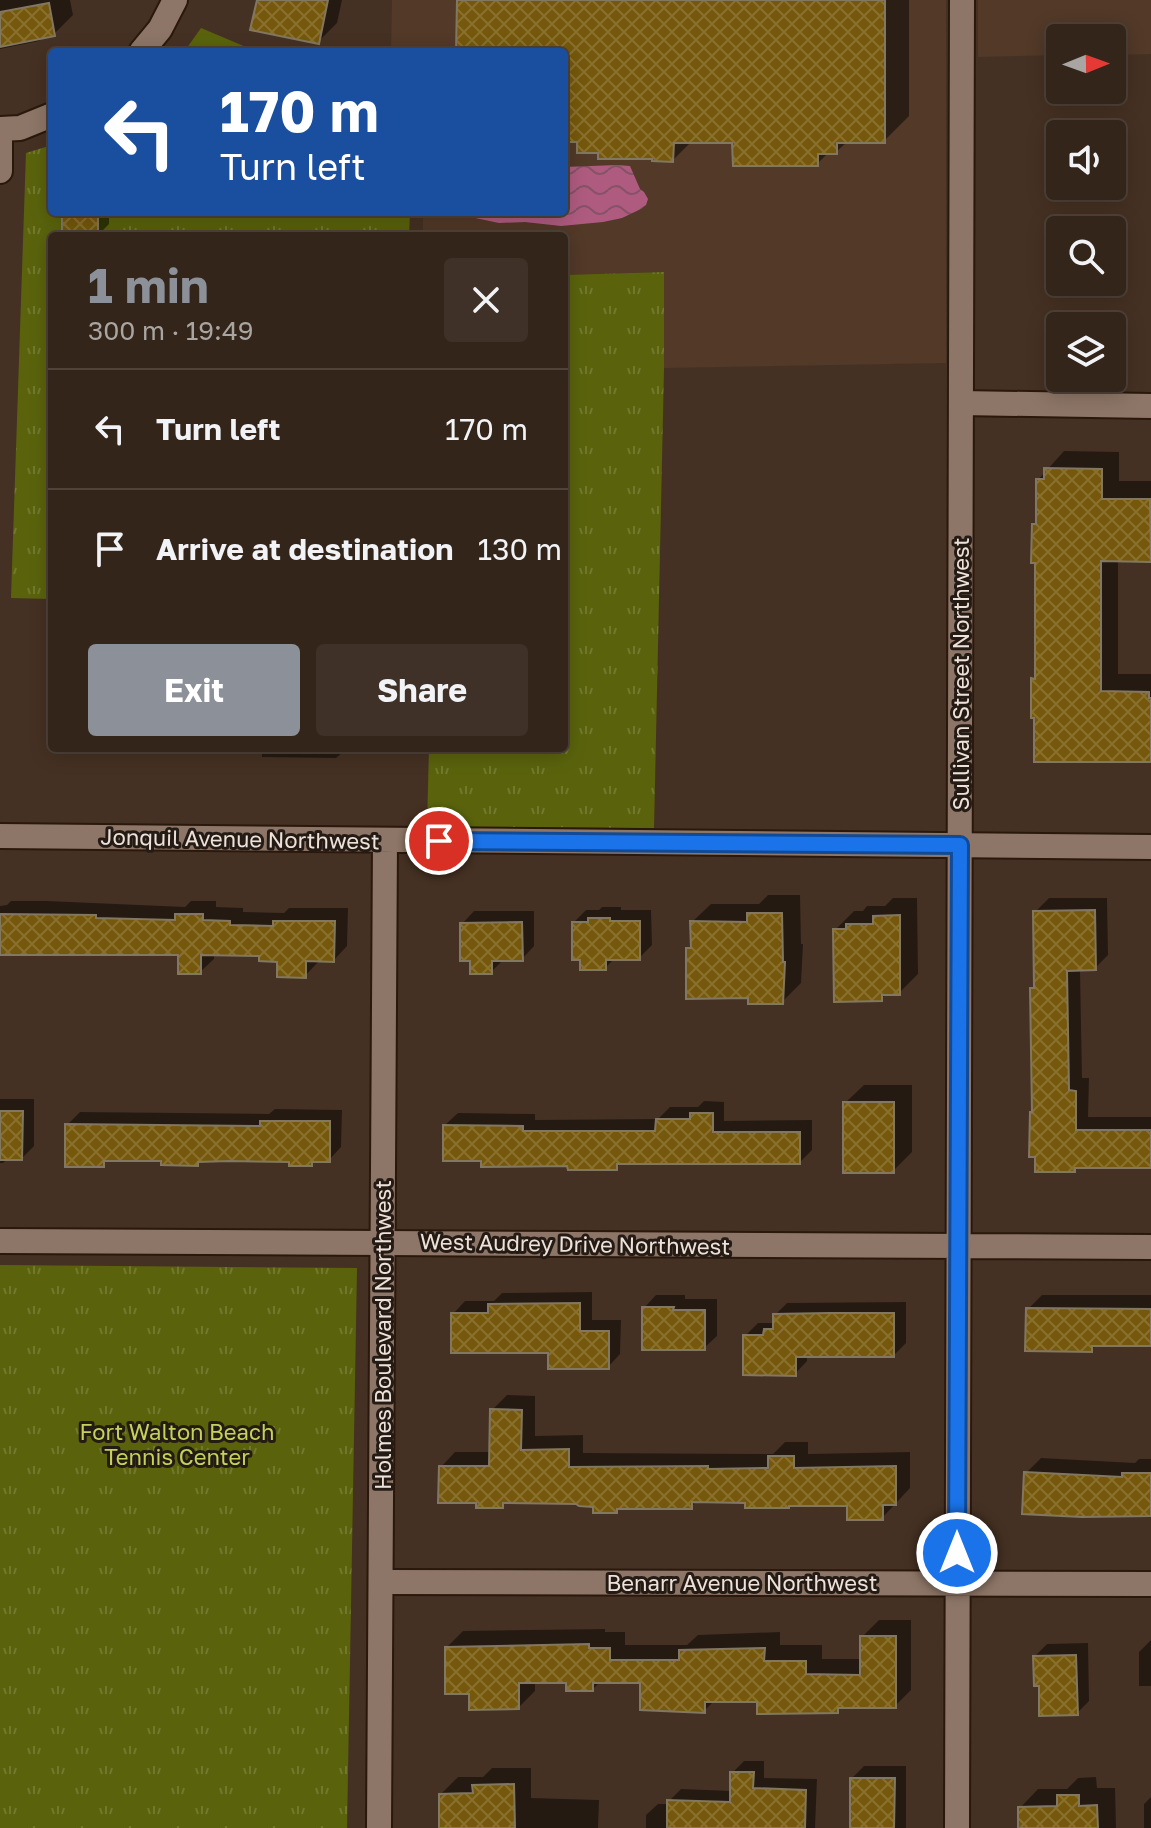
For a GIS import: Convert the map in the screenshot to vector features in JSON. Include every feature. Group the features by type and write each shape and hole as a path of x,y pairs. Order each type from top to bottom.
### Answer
{"street":[{"path":"144,48 160,29 175,0"},
{"name":"Sullivan Street Northwest","path":"957,1828 962,0"},
{"path":"0,171 0,129 20,128 48,117"},
{"path":"961,403 1151,406"},
{"name":"Jonquil Avenue Northwest","path":"0,836 1151,847"},
{"name":"Holmes Boulevard Northwest","path":"379,1828 385,841"},
{"name":"West Audrey Drive Northwest","path":"0,1241 1151,1247"},
{"name":"Benarr Avenue Northwest","path":"381,1582 1151,1584"}],"shaded area":[{"path":"392,0 946,0 946,363 664,368 664,272 568,275 568,232 423,232 423,216 568,216 568,48 391,48"},
{"path":"978,0 1151,0 1151,54 1126,55 1126,24 1046,24 1046,55 978,57"}],"green space":[{"path":"201,28 248,48 187,48"},
{"path":"48,146 48,216 410,216 409,232 48,232 48,599 11,598 26,153"},
{"path":"664,272 654,828 427,827 429,752 568,752 568,275"},
{"name":"Fort Walton Beach Tennis Center","path":"0,1265 357,1268 347,1828 0,1828"}],"water":[{"path":"630,166 648,199 646,205 622,218 561,226 499,223 466,216 568,216 568,167"}],"building":[{"path":"257,0 328,0 319,44 250,30"},
{"path":"457,0 885,0 885,143 837,143 837,154 818,154 818,166 733,166 732,143 674,143 673,162 598,159 598,153 577,153 577,142 568,142 568,48 456,48"},
{"path":"49,3 55,36 0,47 0,12"},
{"path":"62,216 98,216 98,232 62,232"},
{"path":"1044,468 1102,469 1102,499 1150,499 1151,562 1101,561 1101,691 1149,692 1151,762 1034,762 1031,678 1035,679 1035,563 1031,563 1032,524 1036,524 1036,479 1044,479"},
{"path":"1095,910 1096,970 1067,971 1069,1090 1076,1091 1076,1130 1151,1130 1151,1168 1075,1168 1075,1172 1035,1172 1035,1157 1029,1157 1033,911"},
{"path":"747,913 782,913 785,962 783,1004 748,1004 748,998 686,999 686,948 691,948 690,921 747,922"},
{"path":"0,914 175,920 175,914 203,914 203,920 230,921 230,925 273,926 273,921 335,921 334,962 306,961 306,978 277,977 277,962 259,961 259,956 201,955 201,974 178,974 178,955 0,955"},
{"path":"900,915 900,995 882,995 882,1001 834,1002 833,929 846,929 846,924 873,924 873,916"},
{"path":"588,918 640,921 640,960 606,960 606,970 580,970 580,960 572,960 572,922 588,922"},
{"path":"522,922 523,961 492,961 492,974 470,974 470,961 460,961 460,923"},
{"path":"843,1102 894,1102 894,1173 843,1173"},
{"path":"0,1111 23,1111 22,1160 0,1160"},
{"path":"690,1113 713,1113 713,1132 800,1132 800,1164 617,1164 617,1170 568,1170 567,1166 481,1167 481,1161 443,1161 443,1125 523,1126 523,1131 655,1131 656,1119 690,1119"},
{"path":"260,1121 330,1121 330,1162 289,1166 289,1162 229,1161 198,1162 198,1166 161,1165 161,1161 104,1161 104,1167 65,1167 65,1124 260,1126"},
{"path":"580,1303 580,1331 609,1331 609,1369 548,1369 548,1353 451,1353 451,1313 488,1313 488,1304"},
{"path":"642,1307 705,1310 705,1350 642,1350"},
{"path":"1026,1308 1151,1309 1151,1346 1092,1346 1092,1352 1025,1351"},
{"path":"894,1313 894,1357 796,1357 796,1376 743,1375 743,1335 763,1335 764,1329 773,1329 773,1314"},
{"path":"490,1409 522,1410 521,1450 569,1449 569,1467 768,1468 768,1456 794,1456 794,1468 896,1466 896,1505 883,1505 883,1520 847,1520 847,1506 745,1508 745,1503 692,1502 692,1509 617,1509 617,1513 593,1513 593,1507 576,1504 503,1503 503,1508 476,1508 476,1503 438,1503 439,1466 489,1466"},
{"path":"1024,1472 1122,1477 1122,1473 1151,1473 1151,1516 1022,1514"},
{"path":"860,1636 896,1636 896,1708 838,1708 838,1713 757,1714 757,1702 705,1702 705,1713 640,1710 640,1683 593,1683 593,1691 566,1691 566,1683 519,1683 519,1709 469,1710 469,1694 445,1694 445,1647 589,1644 589,1648 610,1648 610,1660 679,1660 679,1650 765,1648 764,1661 806,1661 806,1674 860,1675"},
{"path":"1076,1655 1078,1715 1039,1716 1039,1686 1034,1686 1033,1656"},
{"path":"730,1772 754,1772 753,1788 806,1790 805,1828 667,1828 667,1800 730,1802"},
{"path":"850,1778 895,1778 894,1828 850,1828"},
{"path":"514,1784 515,1828 439,1828 439,1794 473,1793 472,1785"},
{"path":"1057,1795 1079,1795 1079,1806 1097,1805 1098,1828 1018,1828 1018,1807 1057,1806"}],"route":[{"path":"439,841 960,845 957,1553"}]}
